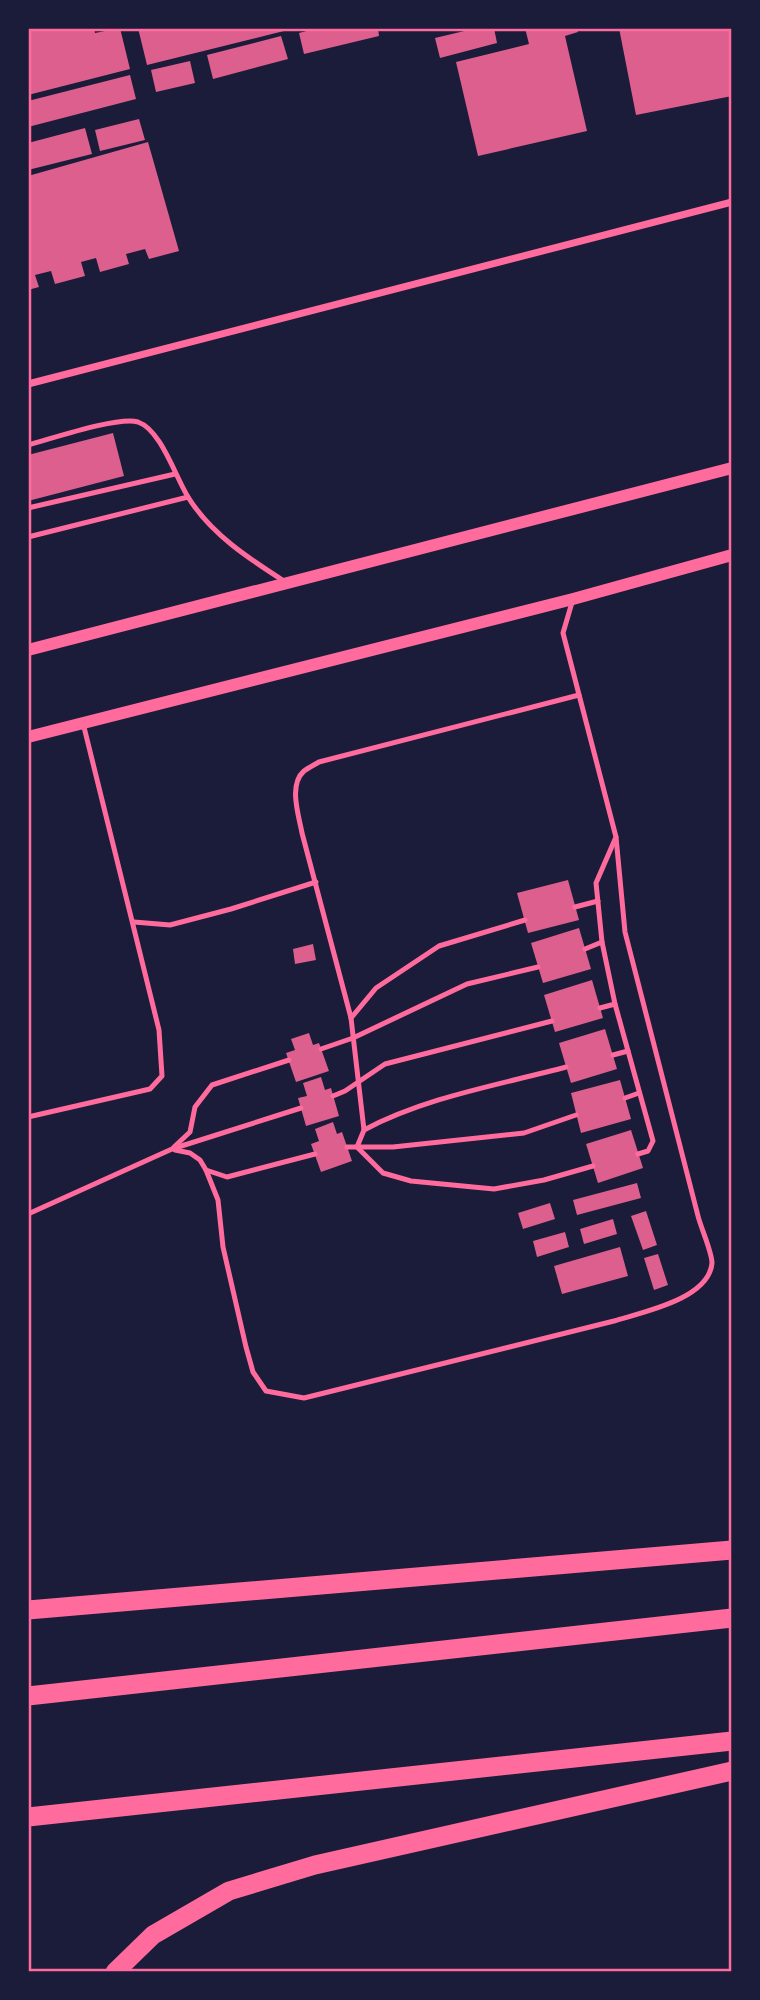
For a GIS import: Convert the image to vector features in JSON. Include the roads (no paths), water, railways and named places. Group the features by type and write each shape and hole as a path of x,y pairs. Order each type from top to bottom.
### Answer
{"highway":[{"path":"28,1610 732,1550"},
{"path":"28,1696 732,1618"},
{"path":"28,1817 732,1741"},
{"path":"115,1972 153,1935 229,1891 314,1865 732,1771"}],"street":[{"path":"28,384 732,202"},
{"path":"28,650 732,468"},
{"path":"28,737 573,599 732,555"}],"lane":[{"path":"28,444 117,422 138,422 149,428 156,437 188,497 228,542 286,583"},
{"path":"28,508 175,474"},
{"path":"28,537 188,497"},
{"path":"172,1149 190,1153 200,1160 218,1200 223,1247 246,1347 253,1372 266,1391 304,1398 614,1321 688,1295 706,1281 712,1261 694,1203 625,932 616,837 563,634 573,599"},
{"path":"357,1147 364,1130 351,1017 296,803 296,785 301,772 319,762 579,695"},
{"path":"28,1117 150,1089 162,1076 159,1030 83,723"},
{"path":"616,837 596,883 602,942 615,1004 653,1142 648,1152 638,1154"},
{"path":"134,922 170,925 316,882"},
{"path":"575,907 598,901"},
{"path":"351,1017 376,988 439,946 525,920"},
{"path":"585,949 602,942"},
{"path":"321,1049 353,1038 467,984 538,967"},
{"path":"600,1008 615,1004"},
{"path":"333,1096 385,1064 552,1021"},
{"path":"613,1055 628,1051"},
{"path":"172,1149 190,1132 195,1107 212,1085 289,1060"},
{"path":"364,1130 432,1102 566,1067"},
{"path":"625,1098 639,1093"},
{"path":"28,1214 172,1149 301,1108"},
{"path":"347,1147 393,1147 524,1133 576,1115"},
{"path":"357,1147 383,1173 411,1181 494,1189 544,1180 593,1166"},
{"path":"206,1170 227,1177 315,1154"}]}
